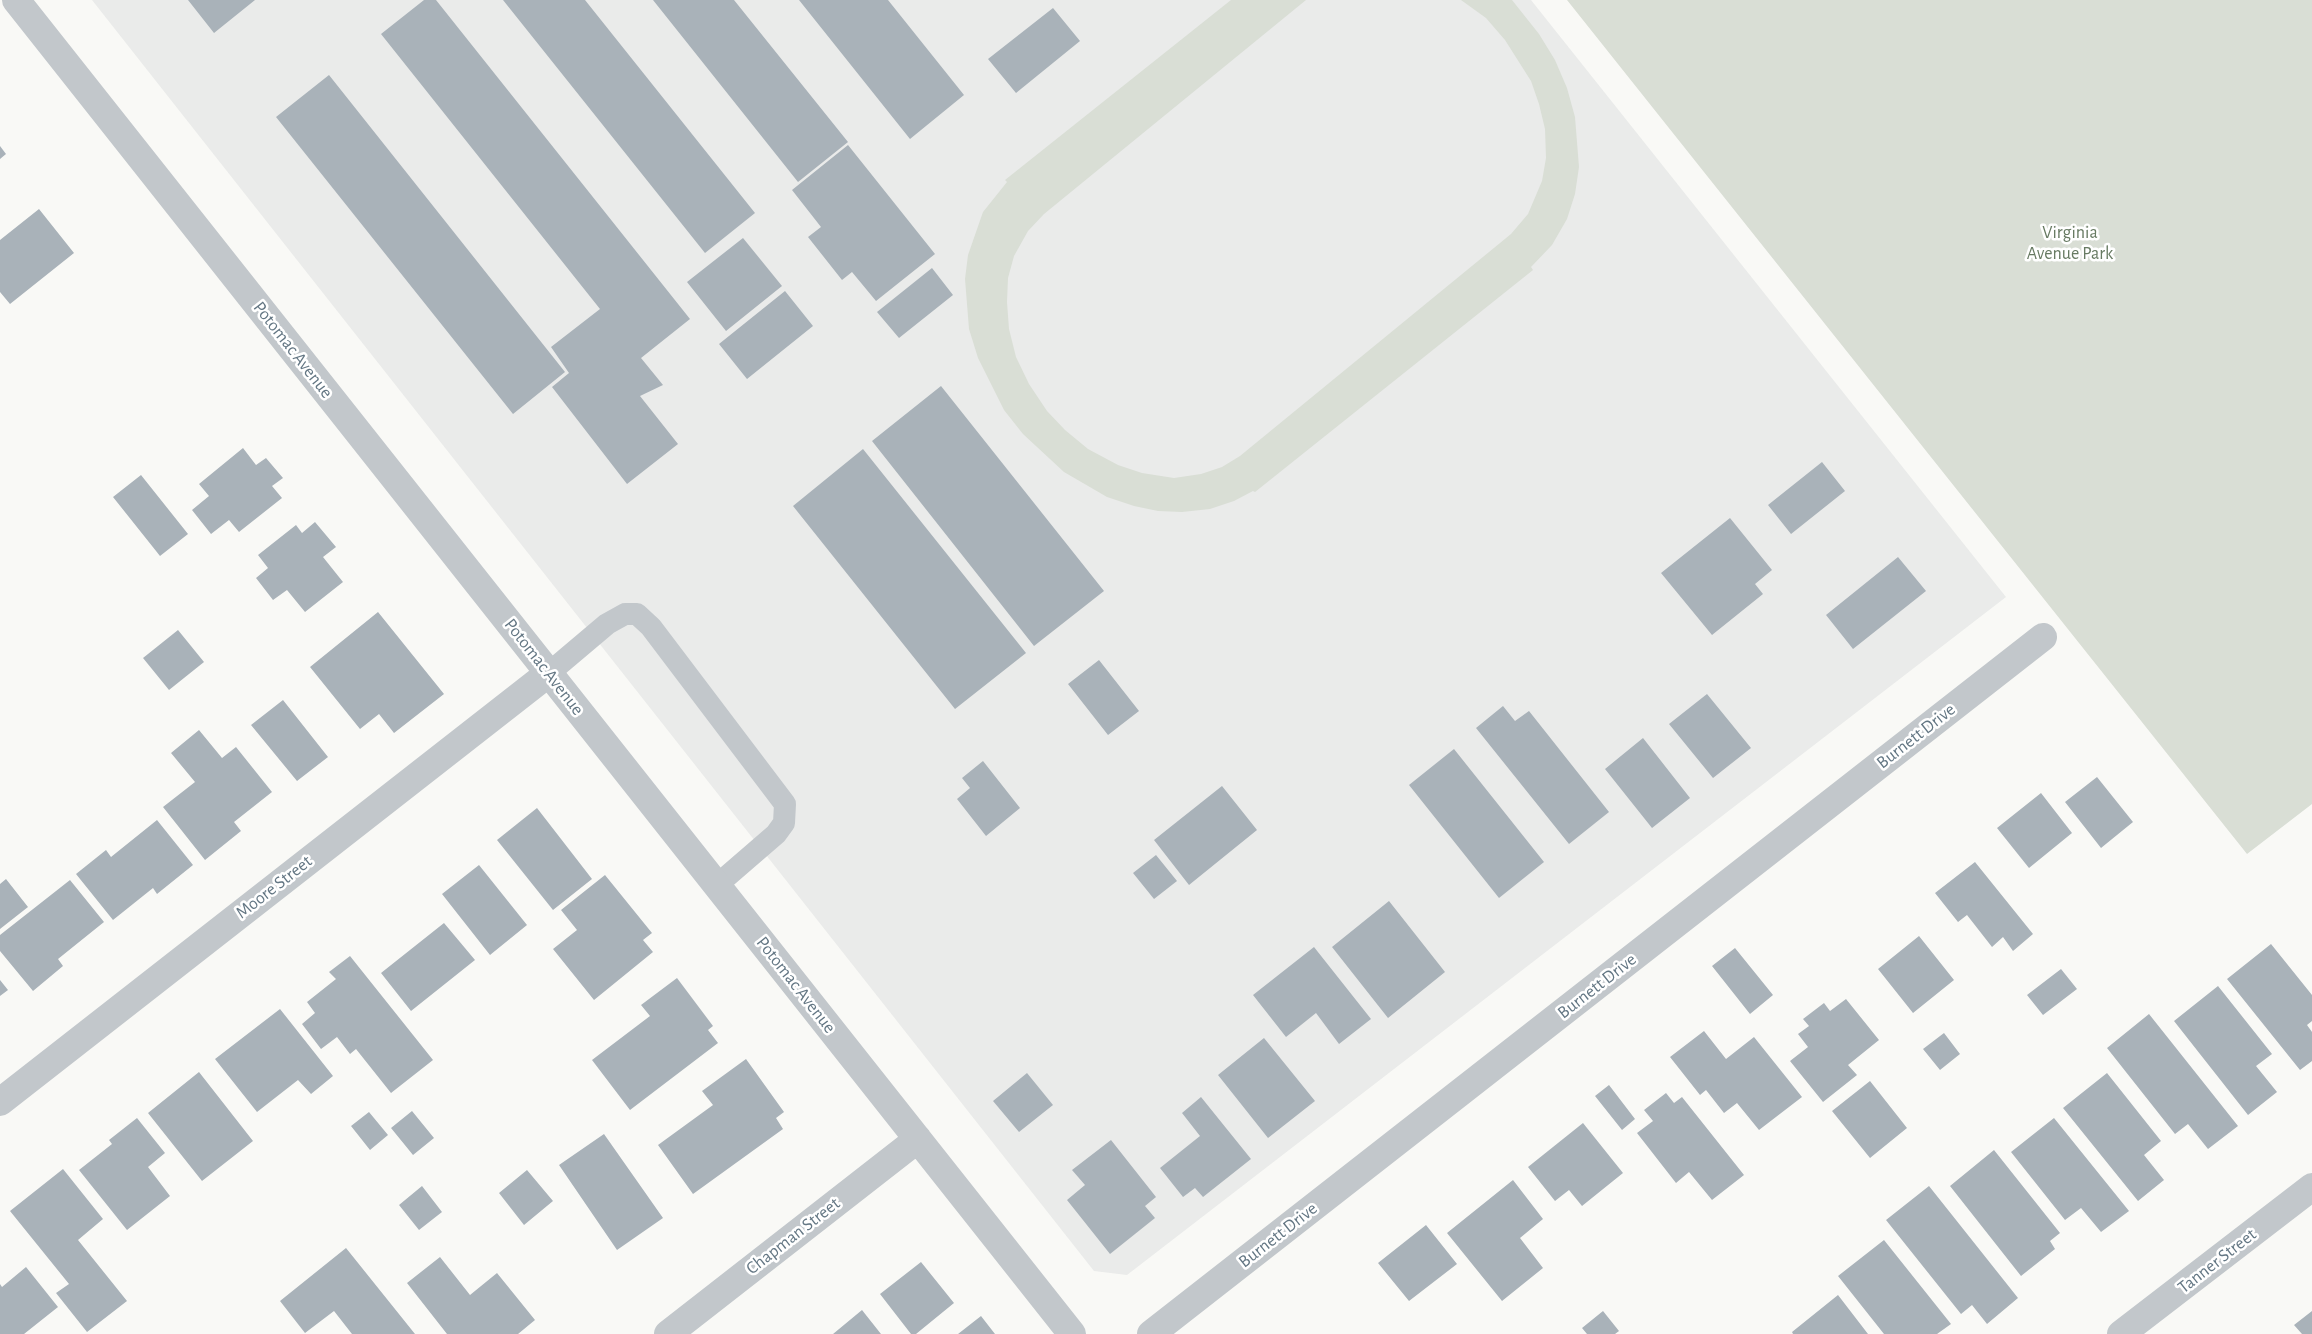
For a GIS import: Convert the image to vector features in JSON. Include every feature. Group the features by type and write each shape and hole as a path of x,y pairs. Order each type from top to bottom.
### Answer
{"street":[{"name":"Potomac Avenue","path":"16,0 1072,1334"},
{"name":"Burnett Drive","path":"1151,1334 2043,637"},
{"name":"Moore Street","path":"0,1102 549,673"},
{"name":"Chapman Street","path":"668,1334 918,1139"},
{"name":"Tanner Street","path":"2121,1334 2312,1187"}],"lane":[{"path":"549,673 607,624 625,614 637,614 651,627 785,804 784,823 776,834 717,885"}],"shaded area":[{"path":"92,0 1531,0 2006,597 1127,1275 1094,1271"}],"green space":[{"path":"1231,0 1306,0 1044,214 1028,231 1014,256 1008,278 1009,329 1016,357 1029,384 1047,411 1065,430 1088,449 1118,465 1142,473 1174,478 1201,474 1222,467 1240,456 1511,234 1528,214 1542,181 1546,158 1545,129 1539,104 1531,81 1505,40 1486,18 1461,0 1512,0 1539,34 1555,60 1567,88 1575,117 1579,167 1575,194 1567,219 1552,245 1531,267 1533,270 1255,492 1253,491 1234,501 1210,509 1182,512 1158,511 1134,506 1107,497 1064,472 1023,434 1004,410 978,358 969,329 965,279 968,255 983,212 1007,182 1005,180"},
{"name":"Virginia Avenue Park","path":"1567,0 2312,0 2312,804 2247,854"}],"building":[{"path":"188,0 255,0 214,33"},
{"path":"424,0 436,0 690,319 641,358 663,385 640,396 678,444 627,484 552,387 569,373 551,347 600,309 381,34"},
{"path":"503,0 585,0 755,213 705,253"},
{"path":"653,0 734,0 848,142 798,182"},
{"path":"799,0 888,0 964,95 910,139"},
{"path":"1053,8 1080,41 1016,93 988,59"},
{"path":"329,75 565,372 513,414 276,117"},
{"path":"848,145 935,254 876,301 852,272 842,280 808,237 821,227 792,190"},
{"path":"0,146 6,154 0,159"},
{"path":"39,209 74,253 10,304 0,292 0,240"},
{"path":"743,238 782,286 726,331 687,282"},
{"path":"932,268 953,295 899,338 877,312"},
{"path":"785,291 813,326 747,379 719,344"},
{"path":"941,386 1104,591 1034,646 872,441"},
{"path":"243,448 256,465 266,458 283,478 272,486 282,498 239,532 229,520 211,534 192,510 209,496 199,484"},
{"path":"863,449 1026,653 955,709 793,506"},
{"path":"1822,462 1845,491 1791,534 1768,505"},
{"path":"141,475 188,534 160,556 113,497"},
{"path":"1730,518 1772,570 1755,584 1763,594 1712,635 1661,573"},
{"path":"315,522 336,547 323,557 343,582 305,612 287,590 273,600 256,578 268,568 258,555 296,525 302,533"},
{"path":"1898,557 1926,591 1853,649 1826,615"},
{"path":"378,612 444,694 394,733 379,714 360,729 310,667"},
{"path":"178,630 204,662 169,690 143,658"},
{"path":"1099,660 1139,711 1108,735 1068,684"},
{"path":"1707,694 1751,748 1713,778 1669,724"},
{"path":"283,700 328,757 297,781 251,725"},
{"path":"1503,706 1515,721 1529,711 1609,812 1569,844 1476,728"},
{"path":"199,730 222,758 236,747 272,792 234,822 241,831 205,860 163,807 195,782 171,753"},
{"path":"1643,738 1690,798 1652,828 1605,769"},
{"path":"1454,749 1544,862 1499,898 1409,785"},
{"path":"983,761 1020,808 986,836 957,799 970,788 962,778"},
{"path":"2097,777 2133,822 2101,848 2065,802"},
{"path":"1222,786 1257,830 1189,885 1154,840"},
{"path":"2041,793 2072,833 2029,868 1997,828"},
{"path":"537,808 592,879 553,910 497,840"},
{"path":"157,820 193,865 157,894 153,888 113,920 76,874 106,850 111,857"},
{"path":"1156,855 1177,881 1154,899 1133,873"},
{"path":"1975,862 2033,934 2013,951 2003,937 1992,947 1967,915 1958,922 1935,893"},
{"path":"479,865 527,925 490,955 442,894"},
{"path":"605,875 652,933 643,940 653,952 594,1000 553,949 577,930 561,910"},
{"path":"6,879 28,907 0,929 0,884"},
{"path":"70,880 104,922 58,959 63,966 33,991 0,951 0,935"},
{"path":"1389,901 1445,972 1388,1018 1332,947"},
{"path":"444,923 475,960 411,1011 381,973"},
{"path":"1919,936 1954,980 1913,1013 1878,969"},
{"path":"2271,944 2312,995 2312,1021 2307,1025 2312,1032 2312,1061 2300,1070 2227,979"},
{"path":"1314,947 1371,1019 1339,1044 1316,1013 1286,1037 1253,995"},
{"path":"1735,948 1773,995 1750,1014 1712,966"},
{"path":"350,956 433,1060 391,1093 356,1049 350,1054 337,1037 321,1049 302,1024 315,1013 307,1002 336,979 329,972"},
{"path":"2061,969 2077,989 2043,1015 2027,995"},
{"path":"677,978 713,1026 708,1030 718,1043 630,1110 592,1060 650,1016 641,1005"},
{"path":"0,980 8,990 0,996"},
{"path":"2218,986 2272,1054 2256,1066 2277,1092 2248,1115 2174,1021"},
{"path":"1846,999 1879,1040 1848,1065 1857,1075 1823,1102 1790,1061 1808,1047 1798,1034 1809,1026 1803,1019 1824,1003 1830,1011"},
{"path":"280,1009 333,1076 311,1094 298,1080 257,1112 215,1059"},
{"path":"2149,1014 2238,1126 2208,1149 2188,1124 2175,1134 2107,1048"},
{"path":"1704,1031 1726,1059 1754,1037 1802,1097 1759,1130 1737,1103 1724,1113 1706,1090 1700,1095 1670,1057"},
{"path":"1944,1033 1960,1054 1940,1070 1923,1049"},
{"path":"1264,1038 1315,1101 1268,1138 1218,1075"},
{"path":"746,1059 784,1112 776,1118 783,1129 693,1194 658,1145 713,1105 702,1091"},
{"path":"199,1072 253,1141 202,1181 148,1113"},
{"path":"1027,1073 1053,1105 1019,1132 993,1101"},
{"path":"2107,1073 2161,1141 2144,1155 2164,1180 2138,1201 2063,1108"},
{"path":"1870,1081 1907,1128 1870,1158 1832,1111"},
{"path":"1609,1085 1635,1119 1622,1130 1595,1096"},
{"path":"1666,1093 1674,1103 1682,1097 1744,1175 1712,1200 1689,1172 1676,1183 1637,1133 1653,1121 1644,1110"},
{"path":"1201,1097 1251,1159 1203,1197 1195,1188 1183,1197 1160,1168 1200,1136 1182,1113"},
{"path":"412,1111 434,1138 413,1155 391,1128"},
{"path":"369,1112 388,1135 370,1150 351,1126"},
{"path":"137,1118 165,1153 148,1167 170,1196 127,1230 79,1170 112,1144 109,1140"},
{"path":"2054,1118 2129,1211 2101,1232 2081,1208 2065,1220 2011,1152"},
{"path":"1583,1123 1623,1173 1582,1206 1569,1190 1555,1201 1528,1167"},
{"path":"604,1134 663,1218 617,1250 559,1165"},
{"path":"1111,1140 1156,1197 1145,1206 1155,1218 1110,1254 1067,1200 1085,1185 1072,1170"},
{"path":"1994,1150 2060,1233 2050,1241 2055,1249 2021,1276 1950,1186"},
{"path":"63,1169 103,1219 78,1240 127,1301 87,1332 56,1293 69,1284 10,1211"},
{"path":"527,1170 553,1201 524,1225 499,1193"},
{"path":"1513,1180 1543,1219 1520,1238 1543,1268 1502,1301 1447,1233"},
{"path":"422,1186 442,1212 419,1230 399,1205"},
{"path":"1929,1186 2018,1298 1987,1324 1972,1305 1961,1314 1886,1220"},
{"path":"1426,1225 1457,1264 1409,1301 1378,1263"},
{"path":"1884,1240 1951,1324 1937,1334 1884,1334 1838,1276"},
{"path":"346,1248 415,1334 352,1334 334,1311 305,1333 280,1301"},
{"path":"440,1257 470,1295 497,1273 535,1320 518,1334 447,1334 407,1283"},
{"path":"921,1262 954,1303 916,1334 911,1334 880,1294"},
{"path":"26,1267 58,1307 24,1334 0,1334 0,1284 2,1287"},
{"path":"1838,1295 1868,1334 1793,1334 1792,1332"},
{"path":"862,1310 881,1334 833,1334"},
{"path":"1603,1311 1619,1331 1615,1334 1587,1334 1582,1328"},
{"path":"2312,1311 2312,1334 2302,1334 2294,1325"},
{"path":"981,1316 995,1334 958,1334"}]}
